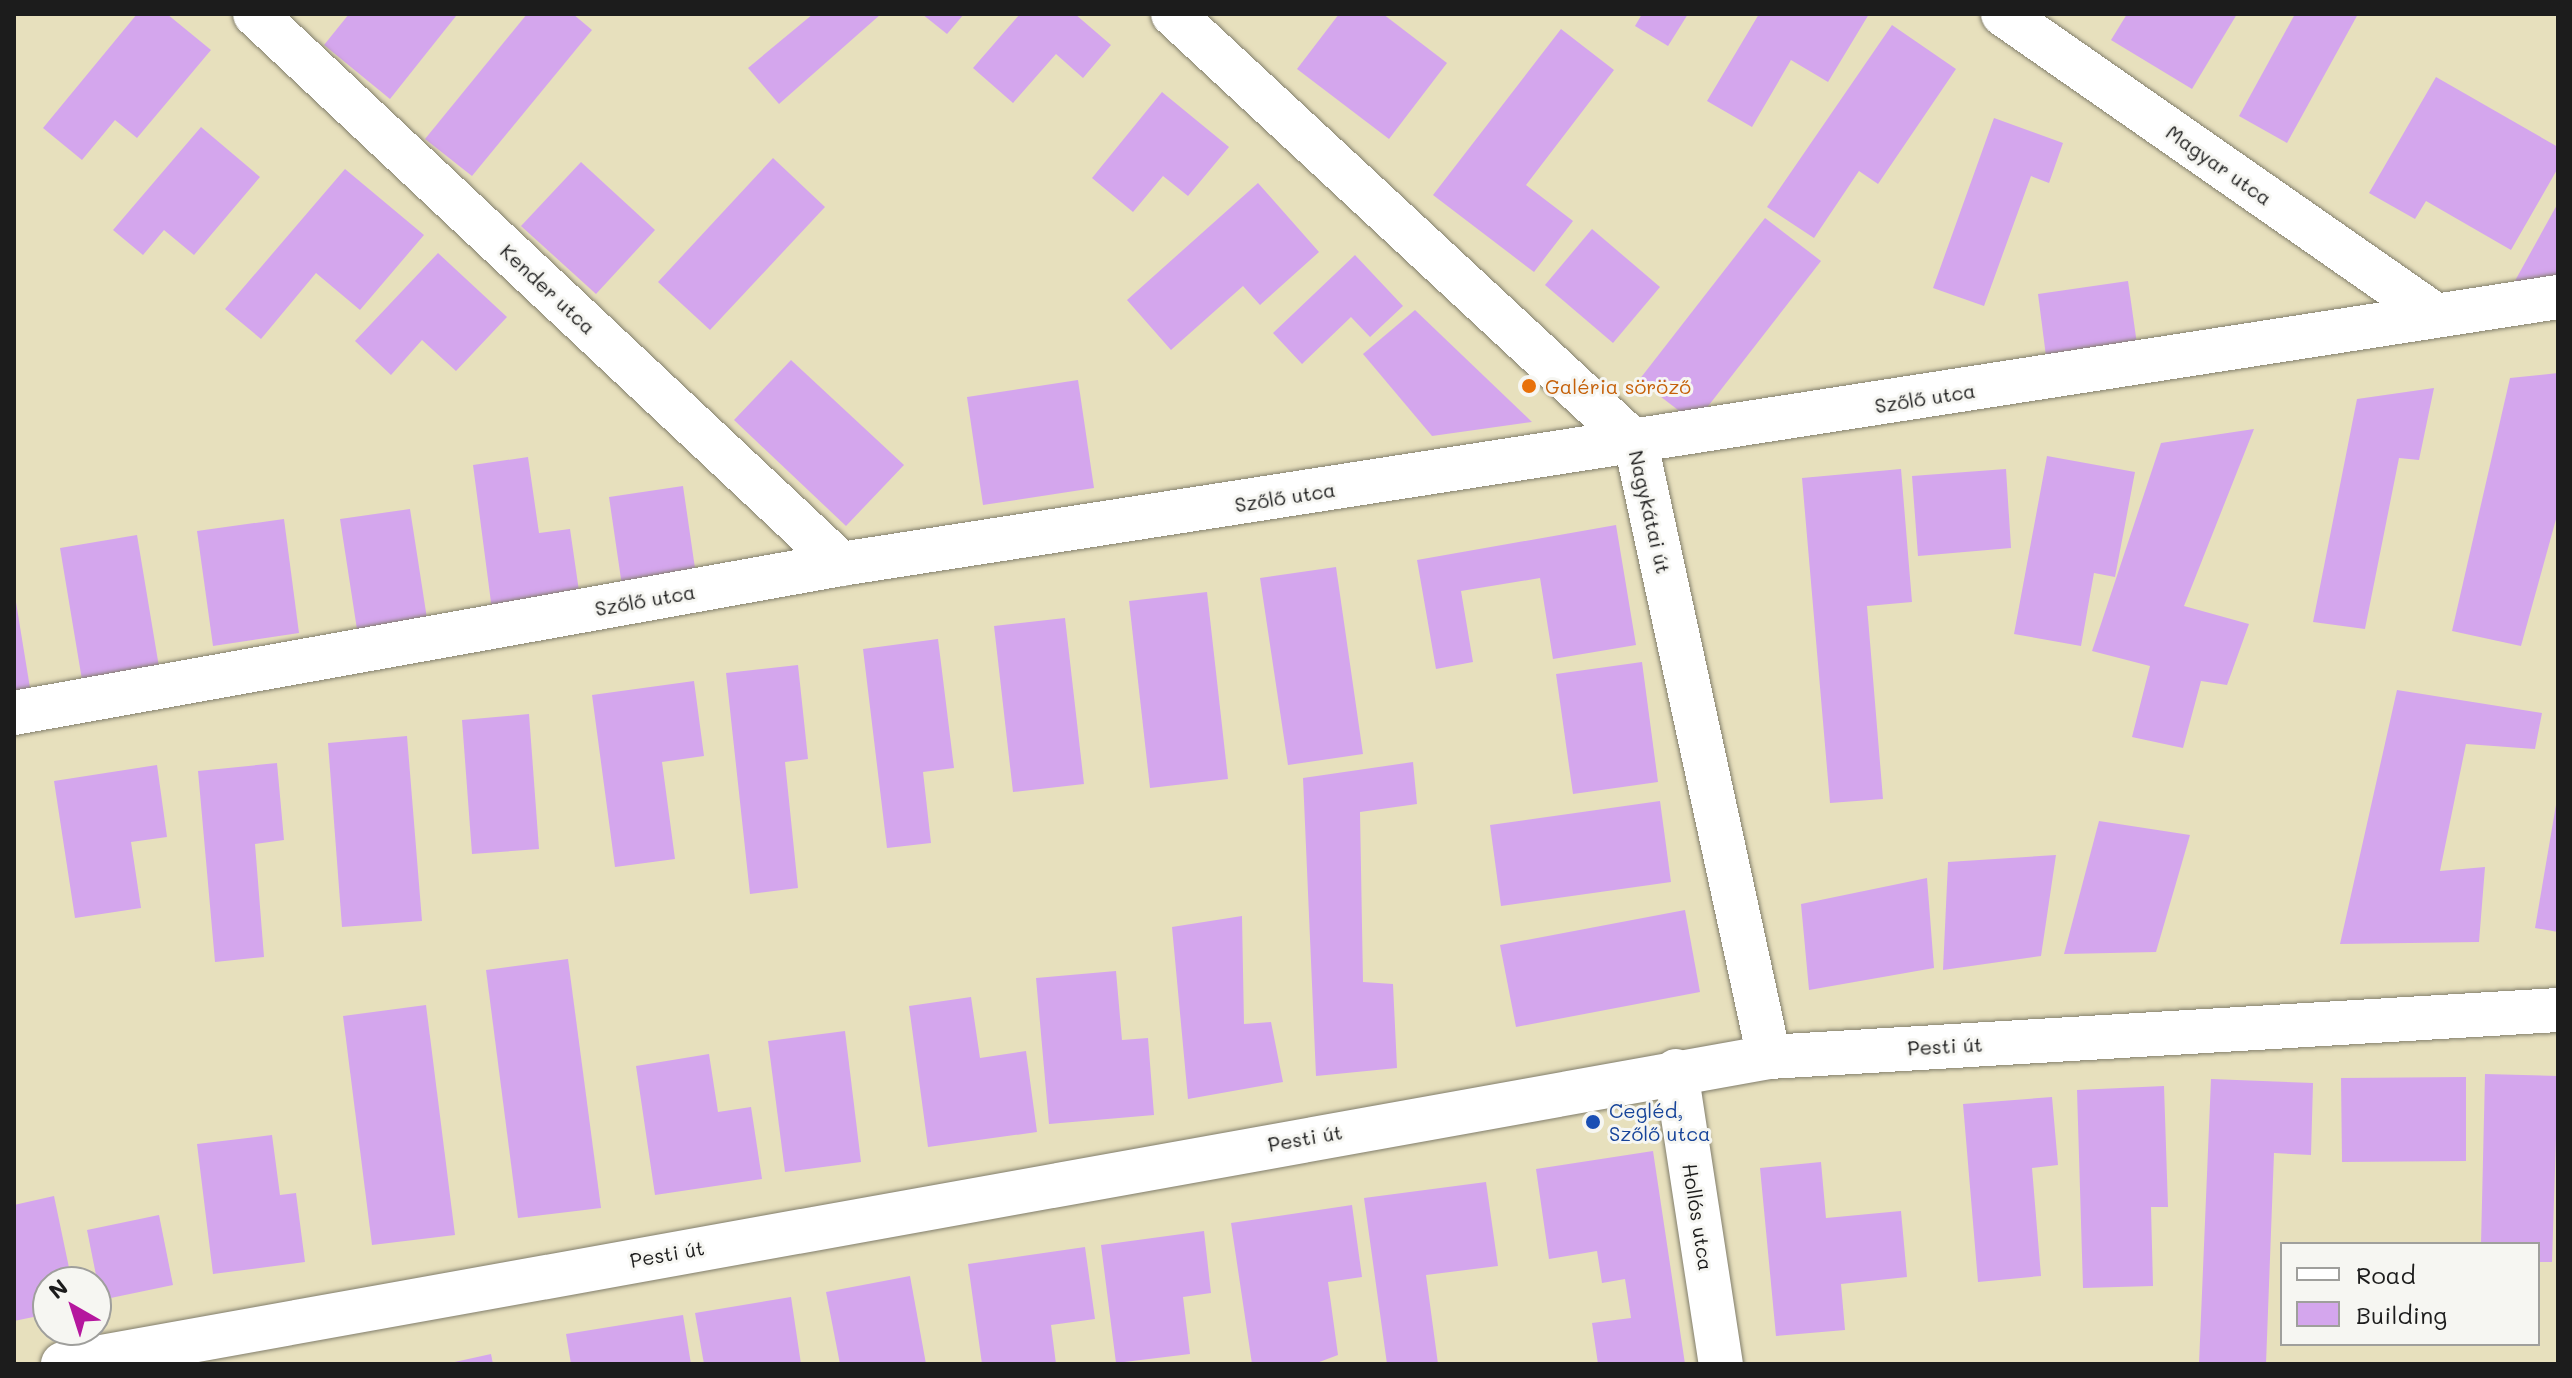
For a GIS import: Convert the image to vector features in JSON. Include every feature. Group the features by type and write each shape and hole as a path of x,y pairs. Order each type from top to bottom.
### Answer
{"street":[{"name":"Kender utca","path":"255,14 841,564"},
{"name":"Nagykátai út","path":"1173,14 1636,444 1769,1057"},
{"name":"Magyar utca","path":"2003,14 2435,315"},
{"name":"Szőlő utca","path":"14,713 841,564 1636,444 2558,297"},
{"name":"Pesti út","path":"63,1364 1676,1071 1769,1057 2558,1010"},
{"name":"Hollós utca","path":"1676,1071 1721,1364"}],"building":[{"path":"137,14 167,14 211,50 137,138 115,120 82,160 43,128"},
{"path":"349,14 456,16 390,99 324,45"},
{"path":"527,14 573,14 592,30 472,176 425,139"},
{"path":"813,14 881,14 779,104 748,68"},
{"path":"922,14 964,14 947,34"},
{"path":"1020,14 1075,14 1111,45 1083,78 1056,54 1013,103 973,68"},
{"path":"1339,14 1383,14 1447,63 1389,139 1297,69"},
{"path":"1642,14 1688,14 1668,46 1635,26"},
{"path":"1759,14 1869,14 1828,82 1791,60 1752,127 1707,101"},
{"path":"2127,14 2237,14 2192,89 2111,40"},
{"path":"2295,14 2358,14 2287,143 2239,116"},
{"path":"1892,25 1956,69 1878,184 1859,171 1814,238 1767,207"},
{"path":"1561,29 1614,70 1526,185 1573,221 1534,272 1433,195"},
{"path":"2436,77 2558,147 2558,168 2511,250 2426,201 2415,219 2369,193"},
{"path":"1162,92 1229,147 1188,196 1163,176 1133,212 1092,178"},
{"path":"1994,118 2063,143 2049,183 2031,176 1984,306 1933,288"},
{"path":"201,127 260,177 194,255 164,230 143,255 113,230"},
{"path":"773,158 825,207 710,330 658,282"},
{"path":"581,162 655,230 596,294 521,226"},
{"path":"345,169 424,235 360,310 316,273 261,339 225,309"},
{"path":"1258,183 1319,252 1260,305 1243,286 1171,350 1127,300"},
{"path":"2558,203 2558,280 2511,288"},
{"path":"1765,218 1821,261 1695,423 1639,380"},
{"path":"1592,229 1660,287 1613,343 1545,285"},
{"path":"438,253 507,317 456,371 422,340 391,375 355,341"},
{"path":"1355,255 1403,306 1370,337 1351,317 1302,364 1273,333"},
{"path":"2128,281 2138,351 2047,364 2038,294"},
{"path":"1415,310 1532,422 1432,436 1363,354"},
{"path":"791,360 904,465 846,526 734,420"},
{"path":"2558,373 2558,512 2521,646 2452,631 2510,378"},
{"path":"1078,380 1094,488 983,505 967,397"},
{"path":"2434,388 2419,460 2399,458 2365,629 2313,622 2357,399"},
{"path":"2254,429 2184,606 2249,624 2227,685 2201,681 2183,748 2132,737 2150,666 2092,651 2161,443"},
{"path":"2047,456 2135,472 2115,577 2094,573 2081,646 2014,634"},
{"path":"528,457 539,533 570,529 580,598 492,610 473,465"},
{"path":"1901,469 1912,602 1867,606 1883,799 1830,803 1802,478"},
{"path":"2006,469 2011,548 1918,556 1912,476"},
{"path":"683,486 696,575 622,586 609,497"},
{"path":"410,509 428,625 358,636 340,519"},
{"path":"284,519 299,633 213,646 197,531"},
{"path":"1616,525 1636,645 1553,659 1540,578 1461,591 1473,662 1436,669 1417,560"},
{"path":"137,535 159,667 82,680 60,548"},
{"path":"1336,567 1363,754 1288,765 1260,578"},
{"path":"14,590 31,694 14,696"},
{"path":"1207,592 1228,779 1150,788 1129,601"},
{"path":"1065,618 1084,784 1013,792 994,626"},
{"path":"938,639 954,768 923,772 931,843 887,848 863,649"},
{"path":"1642,662 1658,782 1573,794 1556,674"},
{"path":"798,665 808,759 785,762 798,888 750,894 726,673"},
{"path":"694,681 704,756 662,762 675,859 615,867 592,695"},
{"path":"2397,690 2542,713 2535,749 2466,744 2440,871 2485,867 2479,942 2340,944"},
{"path":"529,714 539,849 472,854 462,720"},
{"path":"407,736 422,921 342,927 328,743"},
{"path":"1413,762 1417,804 1360,812 1363,982 1393,984 1397,1068 1316,1076 1303,778"},
{"path":"277,763 284,840 255,844 264,957 215,962 198,771"},
{"path":"157,765 167,837 131,842 141,908 75,918 54,781"},
{"path":"2558,793 2558,932 2535,928"},
{"path":"1660,801 1671,882 1501,906 1490,825"},
{"path":"2099,821 2190,835 2156,952 2064,954"},
{"path":"2056,855 2041,956 1943,970 1948,862"},
{"path":"1927,878 1934,968 1809,990 1801,904"},
{"path":"1685,910 1700,992 1516,1027 1500,945"},
{"path":"1242,916 1244,1024 1271,1022 1283,1082 1188,1099 1172,927"},
{"path":"568,959 601,1208 518,1218 486,970"},
{"path":"1116,971 1122,1040 1148,1038 1154,1115 1049,1124 1036,978"},
{"path":"971,997 980,1058 1026,1051 1037,1132 928,1147 909,1006"},
{"path":"426,1005 455,1235 372,1245 343,1016"},
{"path":"845,1031 861,1162 785,1172 768,1041"},
{"path":"709,1054 718,1112 751,1107 762,1179 655,1195 636,1066"},
{"path":"2485,1074 2558,1076 2552,1262 2540,1262 2540,1242 2481,1242"},
{"path":"2466,1077 2466,1161 2342,1162 2341,1078"},
{"path":"2211,1079 2313,1083 2311,1155 2274,1153 2266,1364 2199,1364"},
{"path":"2164,1086 2168,1207 2151,1207 2153,1286 2083,1288 2077,1090"},
{"path":"2052,1097 2058,1165 2032,1168 2041,1276 1978,1282 1963,1104"},
{"path":"272,1135 280,1195 296,1193 305,1262 213,1274 197,1144"},
{"path":"1653,1151 1685,1364 1598,1364 1592,1323 1631,1318 1625,1279 1602,1283 1597,1251 1549,1259 1536,1169"},
{"path":"1821,1162 1826,1218 1901,1211 1907,1277 1841,1284 1845,1330 1776,1336 1760,1168"},
{"path":"1486,1182 1498,1266 1426,1275 1438,1364 1387,1364 1364,1198"},
{"path":"54,1196 69,1266 32,1266 32,1317 14,1321 14,1205"},
{"path":"1352,1205 1362,1277 1328,1282 1338,1355 1314,1364 1252,1364 1231,1223"},
{"path":"159,1215 173,1285 112,1298 112,1266 94,1266 87,1230"},
{"path":"1204,1231 1211,1293 1183,1297 1190,1354 1116,1363 1101,1245"},
{"path":"1085,1247 1095,1319 1051,1325 1056,1364 982,1364 968,1264"},
{"path":"910,1276 926,1364 840,1364 826,1292"},
{"path":"791,1297 801,1364 704,1364 695,1313"},
{"path":"683,1315 691,1364 571,1364 566,1334"},
{"path":"491,1354 493,1364 450,1364 450,1363"}],"place":[{"name":"Galéria söröző","path":"1529,386"},
{"name":"Cegléd, Szőlő utca","path":"1593,1122"}]}
